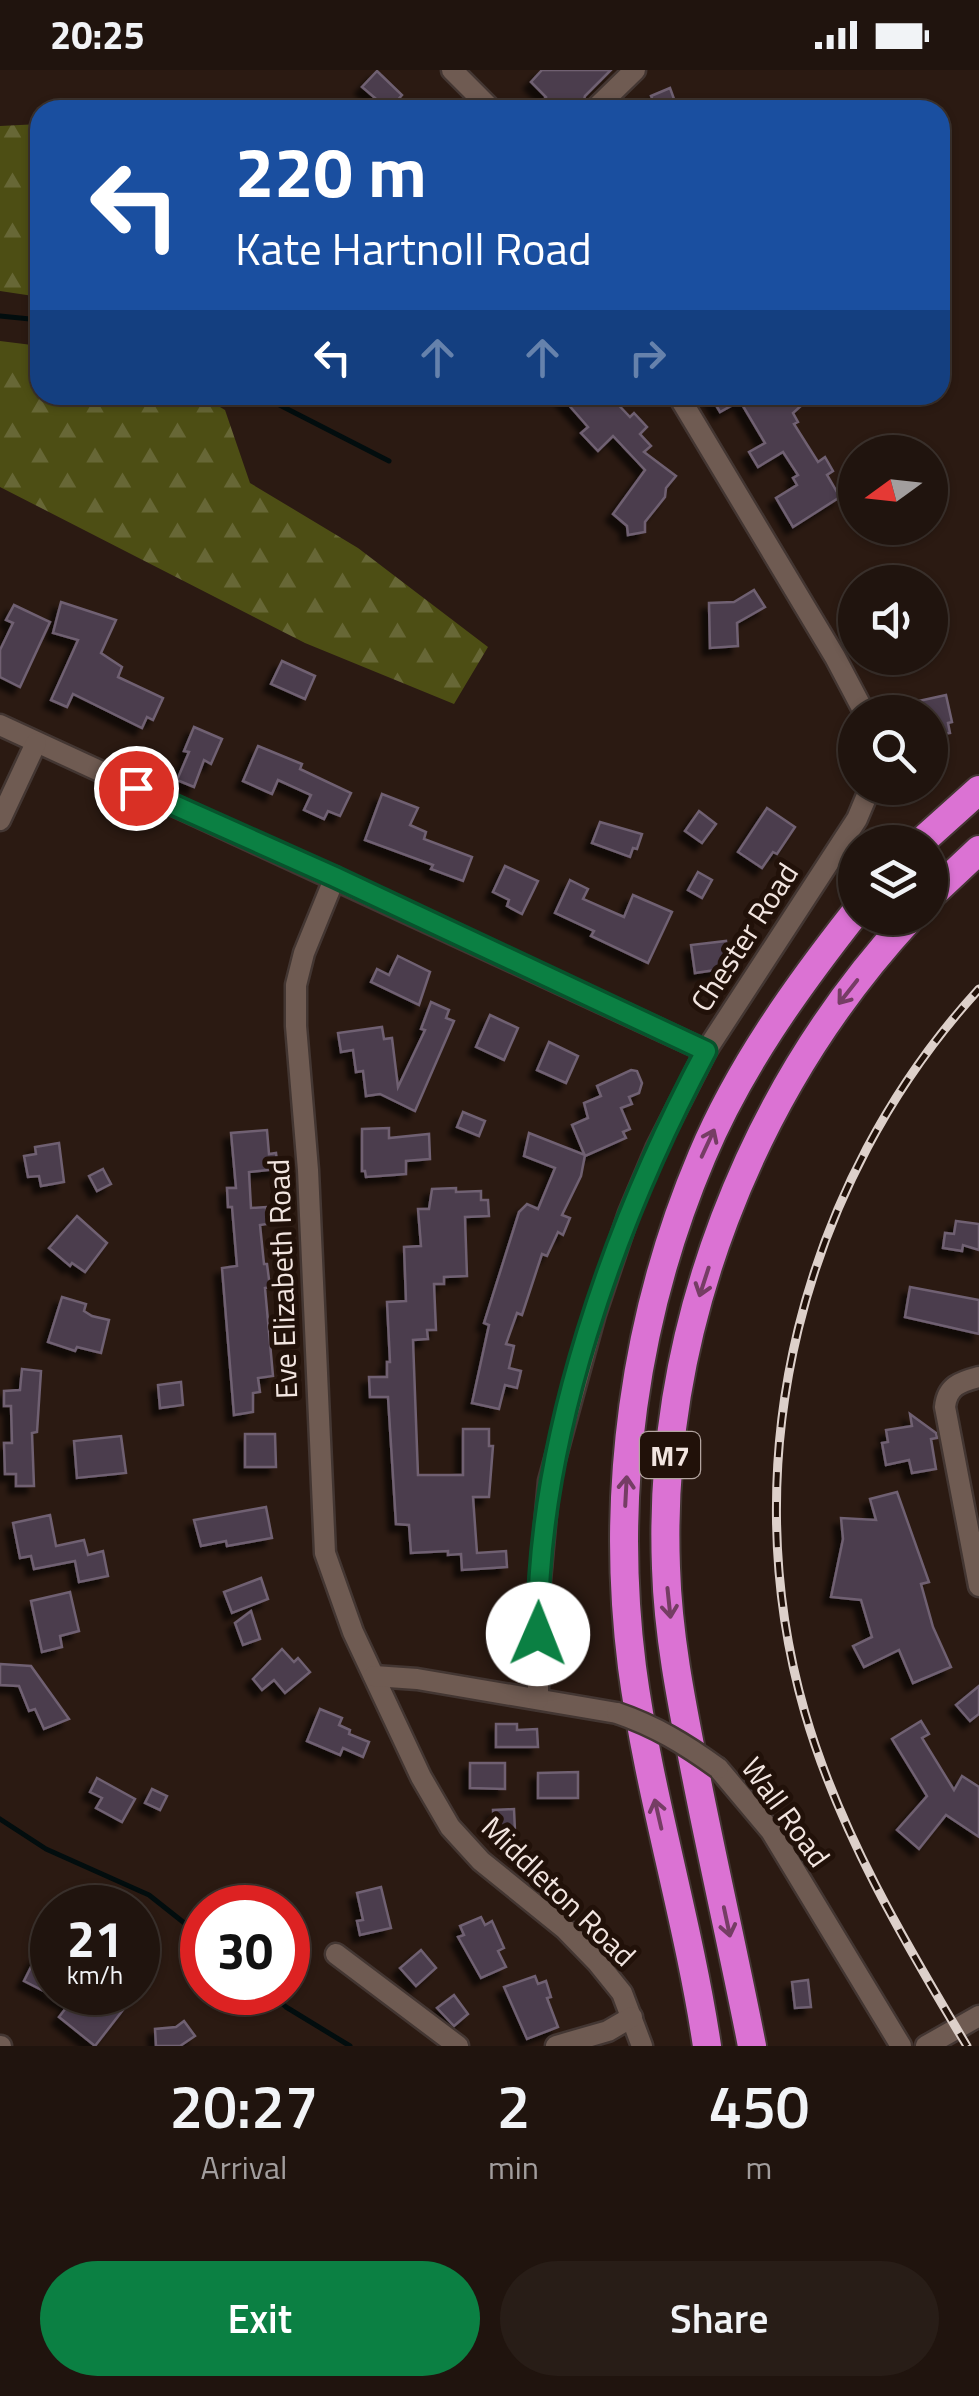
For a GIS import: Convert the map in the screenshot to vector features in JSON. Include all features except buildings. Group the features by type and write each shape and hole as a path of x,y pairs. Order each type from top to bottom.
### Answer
{"highway":[{"path":"941,825 979,790"},
{"path":"948,879 979,850"},
{"name":"M7","path":"708,2046 653,1790 632,1666 625,1584 632,1405 646,1326 670,1239 702,1154 734,1090 787,1003 838,935"},
{"name":"M7","path":"752,2046 674,1651 666,1570 667,1486 675,1410 690,1326 722,1225 757,1144 786,1086 838,1004 896,935"}],"street":[{"path":"452,70 482,100"},
{"path":"604,100 635,70"},
{"path":"684,405 855,695"},
{"path":"0,725 706,1051"},
{"path":"0,820 36,743"},
{"name":"Chester Road","path":"538,1699 538,1602 550,1481 564,1422 629,1213 664,1132 706,1051 863,805"},
{"name":"Eve Elizabeth Road","path":"335,877 304,953 296,986 296,1026 308,1170 325,1553 342,1605 374,1676"},
{"path":"979,1377 953,1386 946,1395 945,1407 979,1586"},
{"name":"Wall Road","path":"374,1676 417,1679 617,1713 683,1742 718,1768 770,1831 901,2046"},
{"name":"Middleton Road","path":"374,1676 420,1777 450,1827 480,1861 565,1929 597,1962 622,1994 642,2046"},
{"path":"336,1954 458,2046"},
{"path":"926,2046 979,2016"},
{"path":"556,2046 608,2031 632,2017"}],"green space":[{"path":"30,124 30,296 0,291 0,126"},
{"path":"0,341 30,345 30,405 217,405 225,410 250,483 358,548 488,647 454,704 305,643 0,487"}],"waterway":[{"path":"0,316 30,319"},
{"path":"280,405 389,461"},
{"path":"0,1819 46,1849 149,1895 180,1920"},
{"path":"299,2015 350,2046"}],"railway":[{"path":"967,2046 875,1884 819,1757 784,1617 776,1520 781,1424 798,1329 827,1237 867,1148 918,1065 979,989"}],"route":[{"path":"136,788 706,1051 656,1149 629,1213 584,1350 550,1481 542,1538 538,1634"}]}
